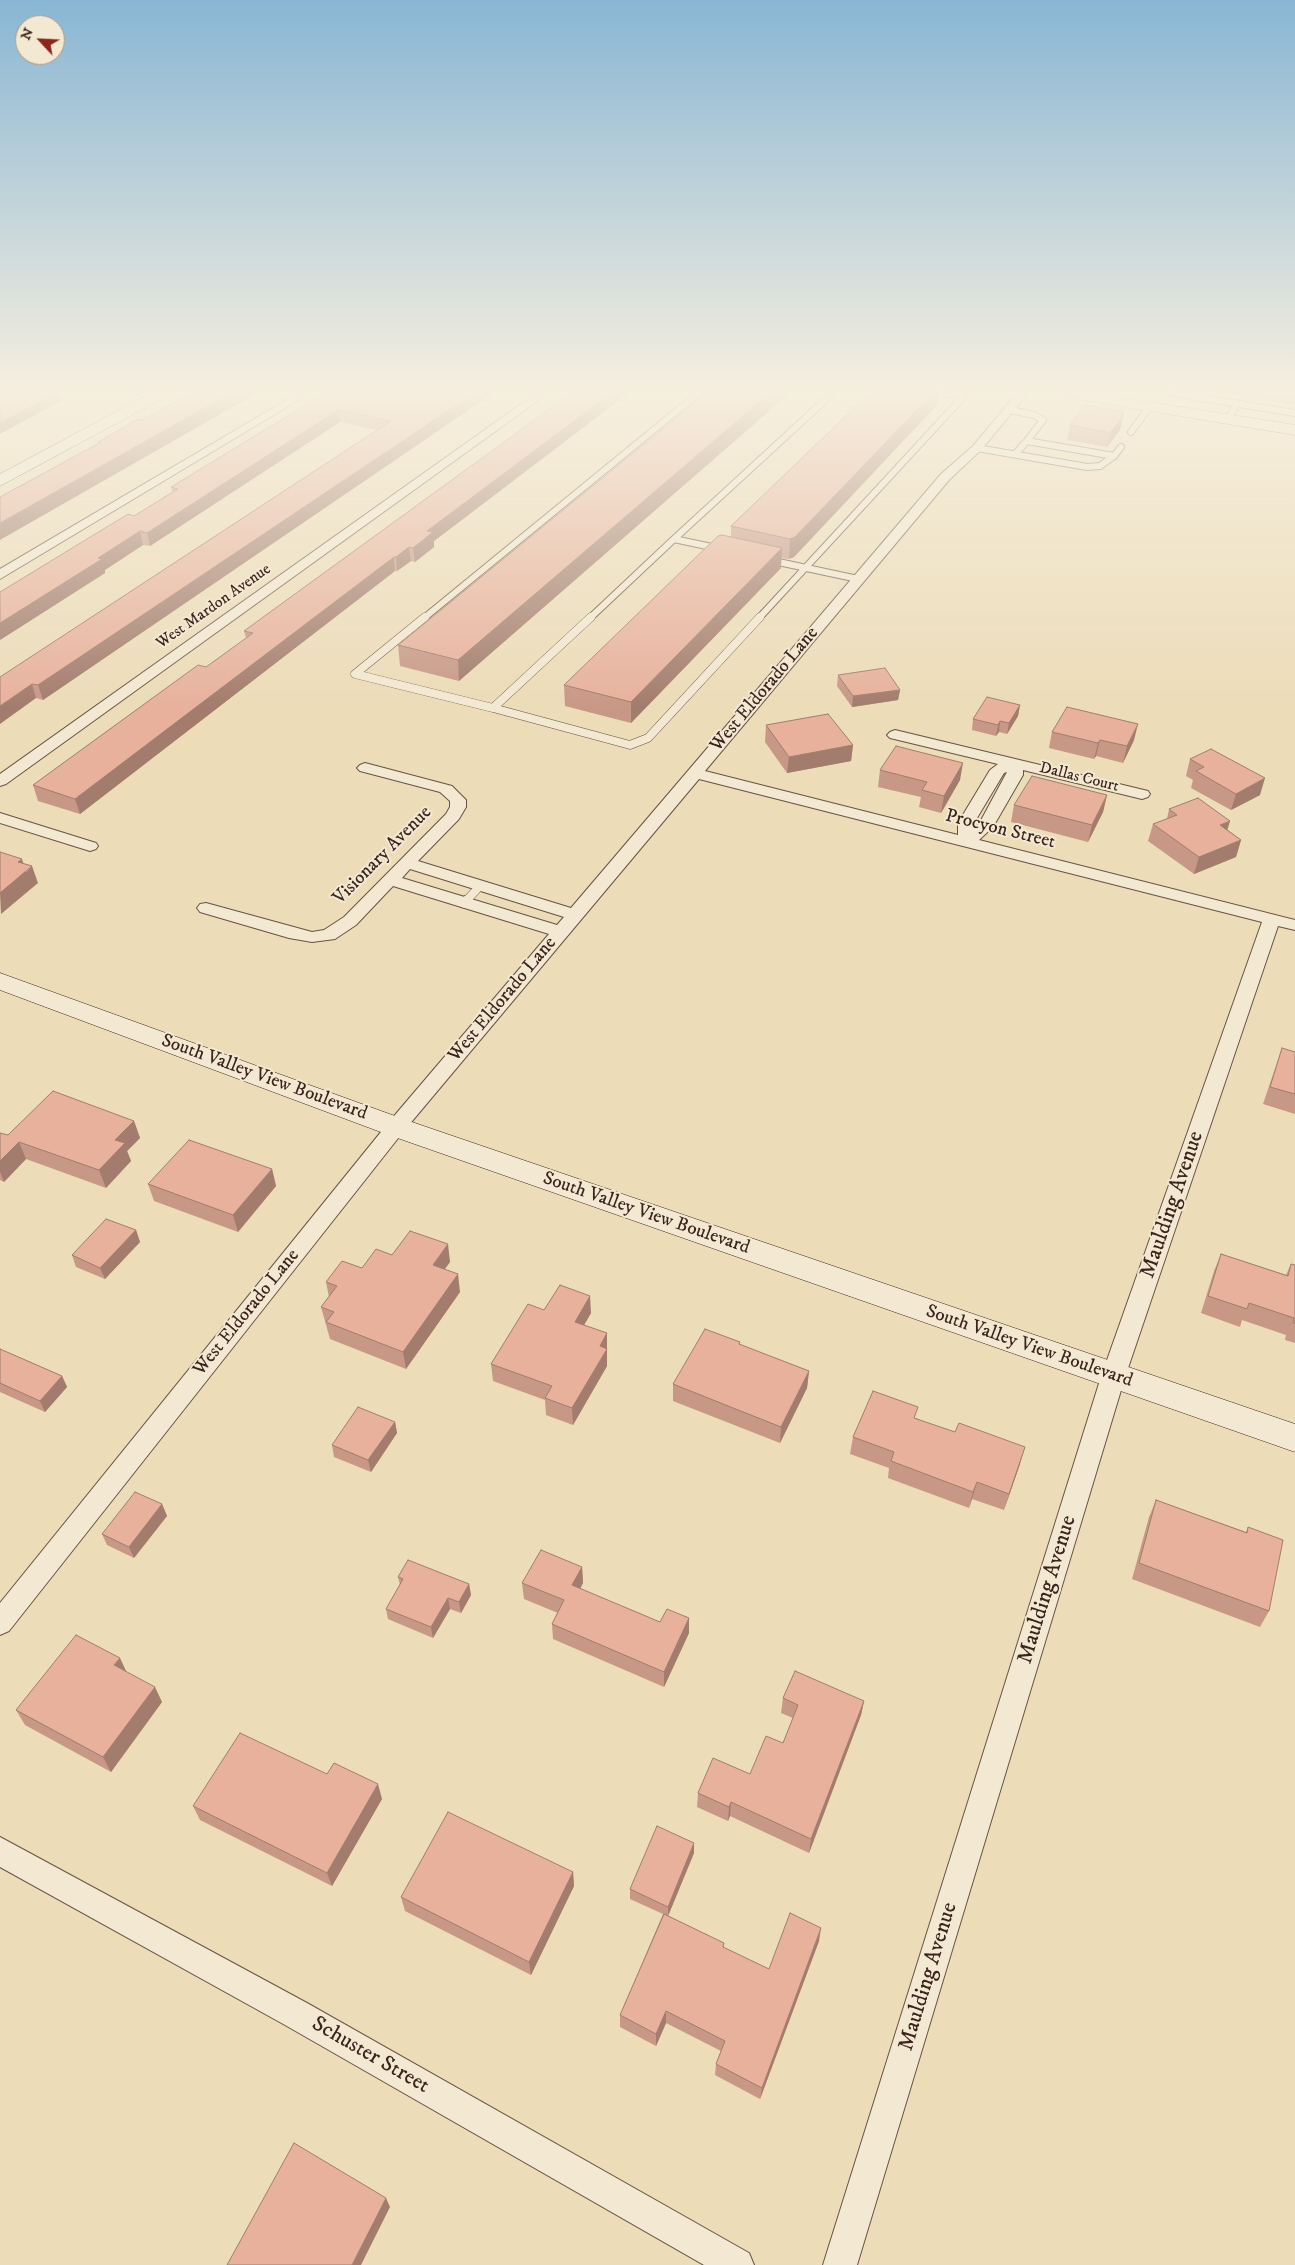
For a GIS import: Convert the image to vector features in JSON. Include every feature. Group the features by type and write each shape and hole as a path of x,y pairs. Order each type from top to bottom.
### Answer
{"main road":[{"name":"South Valley View Boulevard","path":"0,981 396,1126 1114,1377 1295,1438"}],"street":[{"path":"0,575 130,498"},
{"name":"West Mardon Avenue","path":"0,781 397,498"},
{"name":"West Eldorado Lane","path":"0,1623 396,1126 927,498"},
{"name":"Dallas Court","path":"895,735 1142,794"},
{"name":"Dallas Court","path":"966,842 985,827 1015,775 1015,763"},
{"name":"Visionary Avenue","path":"206,908 294,934 312,937 329,935 350,921 454,816 458,807 458,800 446,789 366,768"},
{"name":"Procyon Street","path":"695,773 1283,922"},
{"path":"0,818 90,846"},
{"path":"407,863 575,915"},
{"path":"390,880 560,932"},
{"name":"Maulding Avenue","path":"840,2265 1114,1377 1283,922"},
{"name":"Schuster Street","path":"0,1851 296,2014 737,2265"}],"lane":[{"path":"571,498 355,674 493,708 630,745 648,738 870,498"},
{"path":"493,708 719,498"},
{"path":"674,539 730,551"},
{"path":"758,557 858,579"},
{"path":"464,902 480,886"}],"building":[{"path":"0,498 45,498 0,523"},
{"path":"164,498 202,498 147,533 140,531 98,558 102,559 0,623 0,592 128,514 134,516"},
{"path":"274,498 318,498 38,685 32,684 0,706 0,677"},
{"path":"427,498 472,498 427,531 433,532 413,548 409,547 394,557 75,799 33,785 198,665 206,667 253,633 244,631"},
{"path":"578,498 648,498 458,660 398,645"},
{"path":"761,498 833,498 795,537 790,539 731,526"},
{"path":"722,535 782,548 631,702 564,685 718,536"},
{"path":"885,668 900,690 853,696 838,675"},
{"path":"987,697 1020,705 1009,723 1000,721 998,725 973,719"},
{"path":"1067,707 1138,724 1127,746 1100,740 1098,743 1052,732"},
{"path":"828,714 853,745 789,757 766,725"},
{"path":"896,746 963,763 944,796 922,790 927,782 880,770"},
{"path":"1211,749 1265,778 1236,794 1196,771 1204,767 1190,759"},
{"path":"1032,776 1107,795 1092,825 1014,805"},
{"path":"1198,798 1230,821 1220,825 1241,840 1199,857 1153,824 1177,815 1169,809"},
{"path":"0,852 22,859 18,862 32,866 0,893"},
{"path":"1282,1048 1295,1052 1295,1094 1270,1087"},
{"path":"53,1091 134,1121 115,1140 125,1143 99,1170 19,1142 0,1161 0,1133 8,1135"},
{"path":"189,1140 272,1169 233,1215 148,1184"},
{"path":"106,1219 136,1230 100,1268 72,1255"},
{"path":"410,1231 448,1244 433,1265 458,1274 403,1352 326,1322 334,1312 321,1307 337,1286 326,1282 342,1261 362,1268 376,1249 392,1255"},
{"path":"1221,1254 1288,1276 1291,1264 1295,1265 1295,1323 1293,1323 1294,1318 1249,1303 1247,1309 1208,1296"},
{"path":"560,1285 590,1296 575,1322 607,1333 600,1346 607,1349 572,1408 545,1398 552,1386 491,1364 528,1304 544,1310"},
{"path":"705,1329 809,1371 781,1427 673,1384"},
{"path":"0,1349 62,1376 40,1401 0,1383"},
{"path":"873,1391 918,1407 914,1418 955,1432 959,1423 1025,1447 1009,1494 977,1482 973,1492 891,1461 894,1452 853,1437"},
{"path":"358,1407 395,1422 368,1460 332,1445"},
{"path":"135,1492 162,1504 129,1547 102,1534"},
{"path":"1156,1500 1247,1533 1248,1527 1283,1540 1269,1611 1139,1563"},
{"path":"541,1550 582,1567 572,1585 660,1622 667,1609 689,1618 664,1672 552,1624 564,1600 522,1583"},
{"path":"408,1560 469,1584 459,1602 448,1598 431,1627 386,1609 403,1579 398,1577"},
{"path":"76,1635 120,1658 114,1665 155,1687 103,1757 16,1710"},
{"path":"795,1671 864,1701 811,1839 731,1802 729,1807 698,1793 713,1758 750,1774 766,1736 783,1743 798,1705 783,1698"},
{"path":"240,1733 327,1774 334,1763 378,1784 327,1873 193,1806"},
{"path":"448,1812 573,1872 529,1962 401,1897"},
{"path":"657,1826 694,1843 668,1907 630,1889"},
{"path":"790,1913 821,1928 762,2088 716,2064 725,2041 666,2011 656,2034 620,2015 664,1914 724,1943 723,1947 769,1969"},
{"path":"294,2143 386,2198 352,2265 227,2265"}]}
